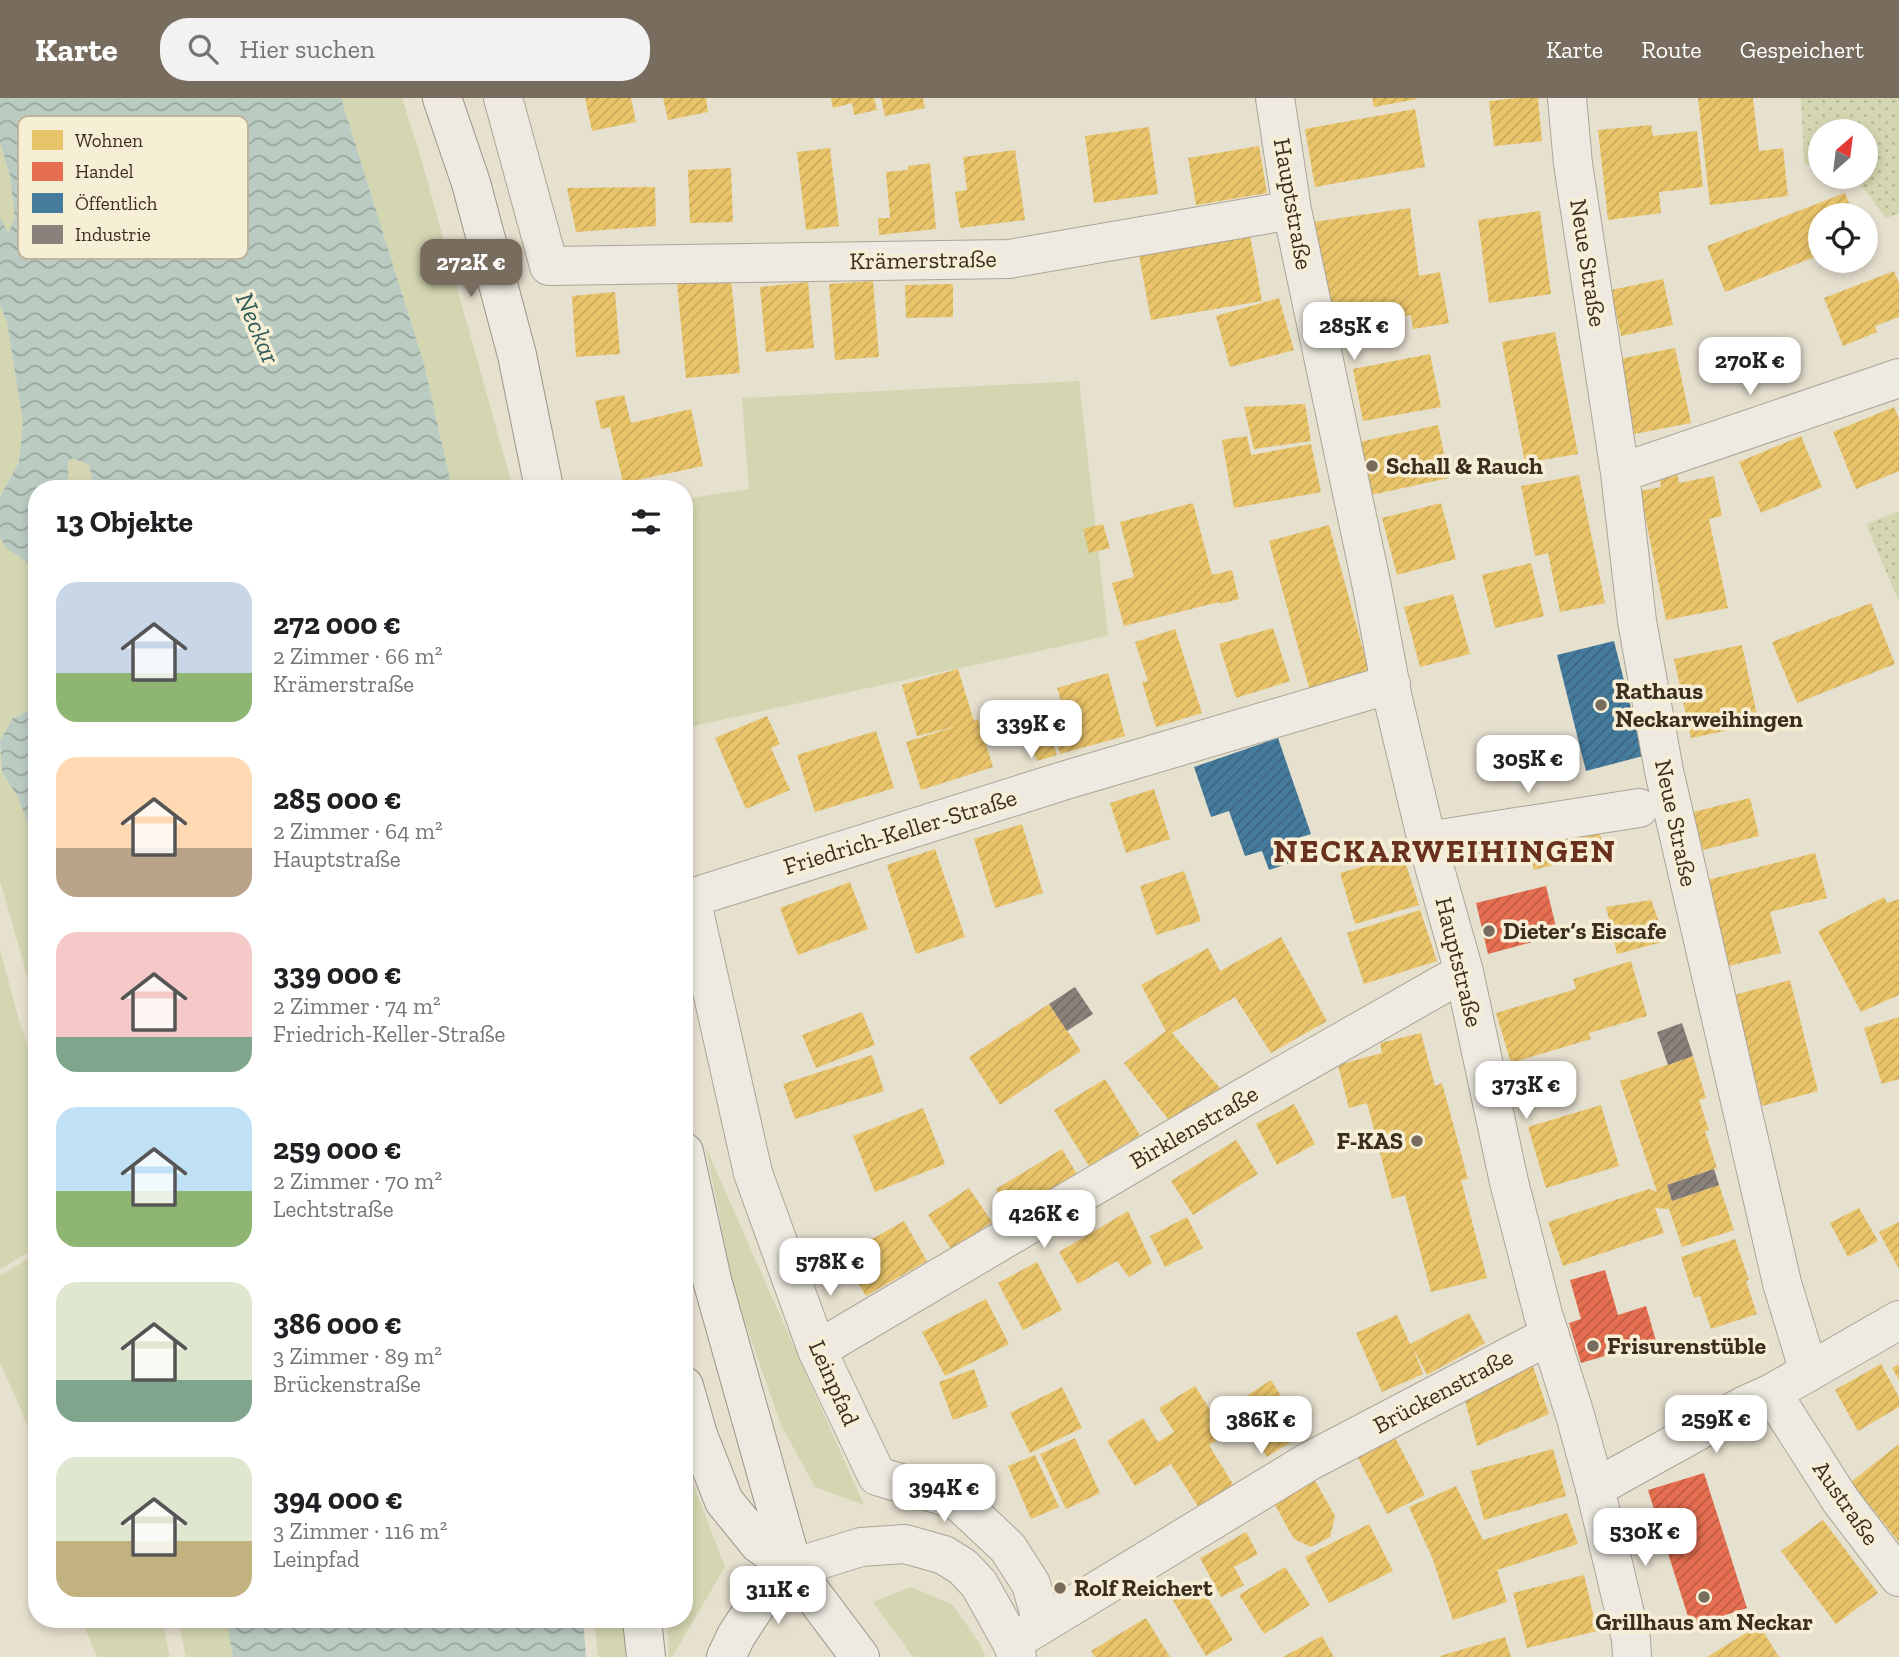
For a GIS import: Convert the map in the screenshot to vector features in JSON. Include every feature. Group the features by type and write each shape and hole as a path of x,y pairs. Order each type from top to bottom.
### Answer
{"street":[{"path":"442,98 471,183 517,355 542,480"},
{"name":"Krämerstraße","path":"503,98 549,266 1009,259 1292,211"},
{"name":"Hauptstraße","path":"1275,98 1292,211 1391,684 1427,841 1464,972 1509,1182 1543,1314 1595,1488 1631,1639 1632,1657"},
{"name":"Neue Straße","path":"1567,98 1573,164 1620,472 1637,621 1671,807 1782,1283 1809,1373"},
{"path":"1620,472 1899,378"},
{"name":"Friedrich-Keller-Straße","path":"693,897 1066,780 1391,684"},
{"path":"1427,841 1639,808"},
{"name":"Leinpfad","path":"693,907 753,1174 817,1350 877,1476 957,1500 1008,1548 1031,1584 1024,1641"},
{"name":"Birklenstraße","path":"817,1350 1464,972"},
{"path":"693,1194 712,1280 793,1568"},
{"path":"1595,1488 1745,1405 1809,1373 1899,1320"},
{"name":"Brückenstraße","path":"1024,1641 1308,1462 1550,1335"},
{"name":"Austraße","path":"1772,1393 1841,1501 1899,1577"},
{"path":"693,1418 724,1501 759,1544 793,1568 860,1657"},
{"path":"726,1657 757,1604 793,1568 861,1546 905,1544 944,1555 963,1567 979,1584 1024,1641"},
{"path":"643,1628 646,1657"}],"green space":[{"path":"341,98 402,98 511,480 450,480 424,364"},
{"path":"1801,98 1899,98 1899,214 1886,218 1878,208 1878,203 1875,203 1864,189 1878,189 1878,119 1808,119 1808,164 1804,163"},
{"path":"0,142 10,176 15,218 8,234 0,217"},
{"path":"0,305 7,322 23,422 19,462 0,497"},
{"path":"1079,381 1108,636 693,726 693,498 749,489 742,398"},
{"path":"73,458 89,465 92,480 68,480 68,461"},
{"path":"1899,511 1899,602 1866,524"},
{"path":"0,537 6,548 28,563 28,711 12,719 0,741"},
{"path":"0,741 2,772 28,819 28,979 0,881"},
{"path":"0,950 28,1048 28,1252 0,1269"},
{"path":"706,1148 864,1505 815,1487 781,1425 734,1291"},
{"path":"28,1259 28,1426 0,1362 0,1276"},
{"path":"693,1483 725,1567 693,1621"},
{"path":"911,1587 953,1605 986,1657 913,1657 873,1602"},
{"path":"85,1628 164,1628 170,1657 97,1657"},
{"path":"180,1628 228,1628 233,1657 186,1657"},
{"path":"595,1628 629,1628 633,1657 598,1657"},
{"path":"667,1628 689,1628 672,1657 669,1657"}],"water":[{"name":"Neckar","path":"0,98 341,98 424,364 450,480 92,480 89,465 73,458 68,461 68,480 28,480 28,563 6,548 0,537 0,497 19,462 23,422 7,322 0,305 0,217 8,233 15,218 10,176 0,142"},
{"path":"28,711 28,822 18,797 2,772 0,741 12,719"},
{"path":"228,1628 584,1628 586,1657 233,1657"}],"building: Wohnen":[{"path":"585,98 631,98 636,122 592,131"},
{"path":"663,98 706,98 708,112 668,120"},
{"path":"831,98 874,98 877,110 854,115 852,103 833,108"},
{"path":"881,98 923,98 925,108 885,116"},
{"path":"1372,98 1416,98 1417,99 1374,107"},
{"path":"1538,98 1542,141 1494,146 1489,101"},
{"path":"1698,98 1753,98 1759,151 1783,148 1788,196 1710,205"},
{"path":"1415,109 1425,167 1315,187 1305,129"},
{"path":"1651,125 1653,136 1697,131 1703,187 1659,192 1661,213 1608,220 1598,130"},
{"path":"1149,127 1158,194 1094,203 1085,136"},
{"path":"1259,146 1267,193 1196,205 1188,158"},
{"path":"830,148 839,226 806,230 797,152"},
{"path":"1015,150 1025,220 960,228 955,192 967,190 963,157"},
{"path":"930,163 936,229 879,235 878,218 890,218 886,172 908,170 908,166"},
{"path":"731,168 733,222 690,223 688,170"},
{"path":"655,187 656,226 576,232 567,188"},
{"path":"1845,193 1849,203 1819,203"},
{"path":"1808,207 1808,260 1725,292 1707,246"},
{"path":"1410,208 1419,276 1440,272 1449,323 1413,329 1411,315 1328,327 1313,222"},
{"path":"1540,211 1551,294 1489,303 1478,220"},
{"path":"1250,235 1262,301 1151,320 1139,255"},
{"path":"1894,271 1899,283 1899,317 1875,326 1877,332 1843,346 1824,298"},
{"path":"731,278 740,373 686,378 677,283"},
{"path":"1663,279 1673,325 1621,336 1611,290"},
{"path":"873,281 879,357 835,360 829,284"},
{"path":"808,282 814,348 766,352 760,287"},
{"path":"953,284 953,317 906,318 905,285"},
{"path":"615,292 620,354 576,357 572,296"},
{"path":"1279,298 1294,350 1230,367 1216,316"},
{"path":"1555,332 1578,454 1525,463 1502,342"},
{"path":"1675,348 1691,423 1634,434 1619,359"},
{"path":"1430,354 1441,407 1363,421 1353,369"},
{"path":"624,395 631,423 691,409 703,466 637,480 622,480 610,427 601,429 595,401"},
{"path":"1305,404 1311,441 1254,449 1244,407"},
{"path":"1894,407 1899,419 1899,471 1856,489 1833,432"},
{"path":"1438,425 1449,478 1371,495 1359,442"},
{"path":"1247,436 1251,455 1311,444 1321,492 1234,508 1222,440"},
{"path":"1801,436 1822,487 1761,513 1739,462"},
{"path":"1676,468 1679,483 1714,476 1722,516 1709,519 1728,608 1666,620 1640,491 1661,487 1658,472"},
{"path":"1579,475 1605,603 1560,612 1548,553 1535,556 1521,486"},
{"path":"1193,503 1212,575 1232,570 1239,599 1124,626 1112,583 1134,577 1120,522"},
{"path":"1441,503 1456,559 1397,575 1382,518"},
{"path":"1103,524 1110,548 1089,553 1083,529"},
{"path":"1329,525 1370,675 1310,691 1269,541"},
{"path":"1531,563 1544,616 1495,628 1482,575"},
{"path":"1453,594 1470,654 1420,667 1404,607"},
{"path":"1871,603 1895,664 1797,703 1772,642"},
{"path":"1273,628 1290,681 1236,698 1219,644"},
{"path":"1175,629 1202,713 1156,727 1142,682 1148,681 1135,642"},
{"path":"1742,645 1759,724 1691,738 1674,659"},
{"path":"958,669 974,721 978,719 993,767 921,790 906,742 957,726 917,736 902,685"},
{"path":"1108,673 1125,736 1060,754 1056,739 1071,734 1057,688"},
{"path":"767,716 780,744 771,748 790,790 746,809 715,738"},
{"path":"1046,723 1057,755 1037,761 1026,730"},
{"path":"876,731 894,788 815,812 797,755"},
{"path":"1154,789 1170,839 1126,853 1110,803"},
{"path":"1750,798 1759,836 1703,850 1693,812"},
{"path":"1022,824 1043,893 995,908 974,839"},
{"path":"1597,824 1607,859 1584,866 1581,858 1534,870 1527,843"},
{"path":"935,849 965,937 916,954 887,865"},
{"path":"1815,853 1827,898 1770,912 1781,953 1729,966 1707,880"},
{"path":"1403,855 1419,905 1355,924 1340,873"},
{"path":"1184,871 1201,921 1156,935 1140,886"},
{"path":"850,882 868,929 798,955 780,908"},
{"path":"1884,897 1887,903 1899,899 1899,995 1861,1012 1818,931"},
{"path":"1651,900 1666,941 1617,954 1606,907"},
{"path":"1420,910 1437,961 1364,984 1347,933"},
{"path":"1281,937 1327,1021 1271,1053 1235,997 1172,1033 1221,1089 1171,1123 1124,1063 1166,1031 1141,985 1208,948 1220,971"},
{"path":"1631,961 1647,1016 1589,1033 1591,1039 1511,1063 1496,1013 1576,989 1573,979"},
{"path":"1790,980 1818,1091 1762,1106 1734,995"},
{"path":"1049,1004 1081,1051 1000,1105 969,1057"},
{"path":"862,1012 875,1045 816,1068 802,1035"},
{"path":"1899,1017 1899,1079 1882,1084 1864,1028"},
{"path":"1421,1033 1435,1086 1442,1083 1468,1179 1461,1180 1487,1278 1431,1292 1405,1195 1392,1199 1367,1103 1349,1108 1338,1065 1382,1053 1380,1043"},
{"path":"872,1055 884,1091 795,1119 783,1084"},
{"path":"1693,1056 1706,1098 1699,1100 1709,1130 1705,1131 1717,1168 1667,1185 1672,1201 1719,1185 1734,1230 1682,1247 1669,1209 1655,1208 1664,1233 1563,1266 1548,1222 1649,1189 1657,1192 1620,1081"},
{"path":"1105,1079 1140,1135 1089,1166 1054,1110"},
{"path":"1294,1104 1315,1144 1277,1165 1256,1124"},
{"path":"1601,1105 1619,1166 1546,1188 1528,1127"},
{"path":"923,1108 945,1164 875,1192 853,1136"},
{"path":"1236,1140 1258,1174 1193,1215 1171,1181"},
{"path":"1062,1149 1078,1176 1012,1216 996,1189"},
{"path":"969,1188 992,1222 951,1249 928,1215"},
{"path":"1859,1208 1878,1241 1848,1257 1830,1223"},
{"path":"1128,1211 1152,1263 1129,1277 1117,1261 1078,1284 1059,1252"},
{"path":"1187,1217 1203,1248 1165,1267 1150,1236"},
{"path":"904,1221 927,1261 866,1296 854,1276 877,1263 865,1243"},
{"path":"1899,1222 1899,1269 1879,1232"},
{"path":"1735,1239 1757,1314 1711,1329 1700,1296 1694,1298 1681,1257"},
{"path":"1037,1262 1062,1310 1023,1330 998,1283"},
{"path":"986,1299 1009,1344 945,1376 922,1332"},
{"path":"1469,1313 1485,1343 1427,1375 1413,1348 1423,1374 1382,1392 1356,1333 1397,1315 1410,1344"},
{"path":"1532,1363 1549,1414 1477,1446 1464,1396"},
{"path":"1881,1364 1899,1397 1899,1407 1858,1431 1835,1390"},
{"path":"1899,1364 1899,1380 1892,1368"},
{"path":"974,1369 988,1407 953,1420 939,1382"},
{"path":"1271,1380 1305,1433 1267,1457 1234,1404"},
{"path":"1195,1386 1226,1435 1209,1445 1234,1486 1199,1508 1171,1464 1135,1486 1107,1441 1143,1418 1158,1442 1174,1432 1159,1408"},
{"path":"1062,1387 1082,1428 1030,1453 1010,1413"},
{"path":"1392,1432 1425,1495 1387,1514 1355,1452"},
{"path":"1075,1438 1100,1493 1066,1509 1040,1454"},
{"path":"1899,1444 1899,1542 1851,1482"},
{"path":"1553,1449 1566,1496 1484,1520 1471,1471"},
{"path":"1035,1455 1059,1507 1031,1519 1008,1466"},
{"path":"1312,1475 1335,1516 1330,1537 1311,1547 1294,1539 1271,1498"},
{"path":"1456,1486 1483,1540 1567,1513 1578,1544 1497,1570 1507,1602 1453,1620 1432,1557 1409,1507"},
{"path":"1823,1520 1878,1593 1836,1624 1781,1551"},
{"path":"1369,1524 1393,1571 1329,1603 1305,1557"},
{"path":"1246,1532 1258,1554 1234,1567 1244,1585 1221,1597 1200,1558"},
{"path":"1285,1567 1310,1605 1264,1634 1239,1595"},
{"path":"1584,1575 1597,1631 1527,1648 1513,1593"},
{"path":"1199,1583 1233,1640 1206,1656 1172,1599"},
{"path":"1146,1618 1170,1657 1095,1657 1091,1651"},
{"path":"1759,1625 1779,1657 1707,1657"},
{"path":"1322,1636 1334,1657 1283,1657"},
{"path":"1505,1637 1511,1657 1440,1656"}],"building: Handel":[{"path":"1546,886 1558,935 1488,954 1476,903"},
{"path":"1605,1270 1618,1315 1646,1306 1656,1341 1581,1363 1569,1323 1581,1319 1570,1280"},
{"path":"1704,1473 1747,1608 1691,1626 1648,1490"}],"building: Öffentlich":[{"path":"1614,641 1643,756 1586,771 1557,655"},
{"path":"1278,738 1311,834 1285,842 1292,862 1269,870 1262,851 1245,856 1229,811 1211,817 1194,767"}],"building: Industrie":[{"path":"1075,987 1093,1014 1067,1031 1049,1004"},
{"path":"1682,1023 1693,1056 1668,1065 1657,1032"},
{"path":"1714,1169 1719,1185 1672,1201 1667,1185"}],"place":[{"name":"Schall & Rauch","path":"1372,466"},
{"name":"Rathaus Neckarweihingen","path":"1601,705"},
{"name":"Dieter‘s Eiscafe","path":"1489,931"},
{"name":"F-KAS","path":"1417,1141"},
{"name":"Frisurenstüble","path":"1593,1346"},
{"name":"Rolf Reichert","path":"1060,1588"},
{"name":"Grillhaus am Neckar","path":"1704,1597"}],"district":[{"name":"NECKARWEIHINGEN","path":"1445,851"}]}
